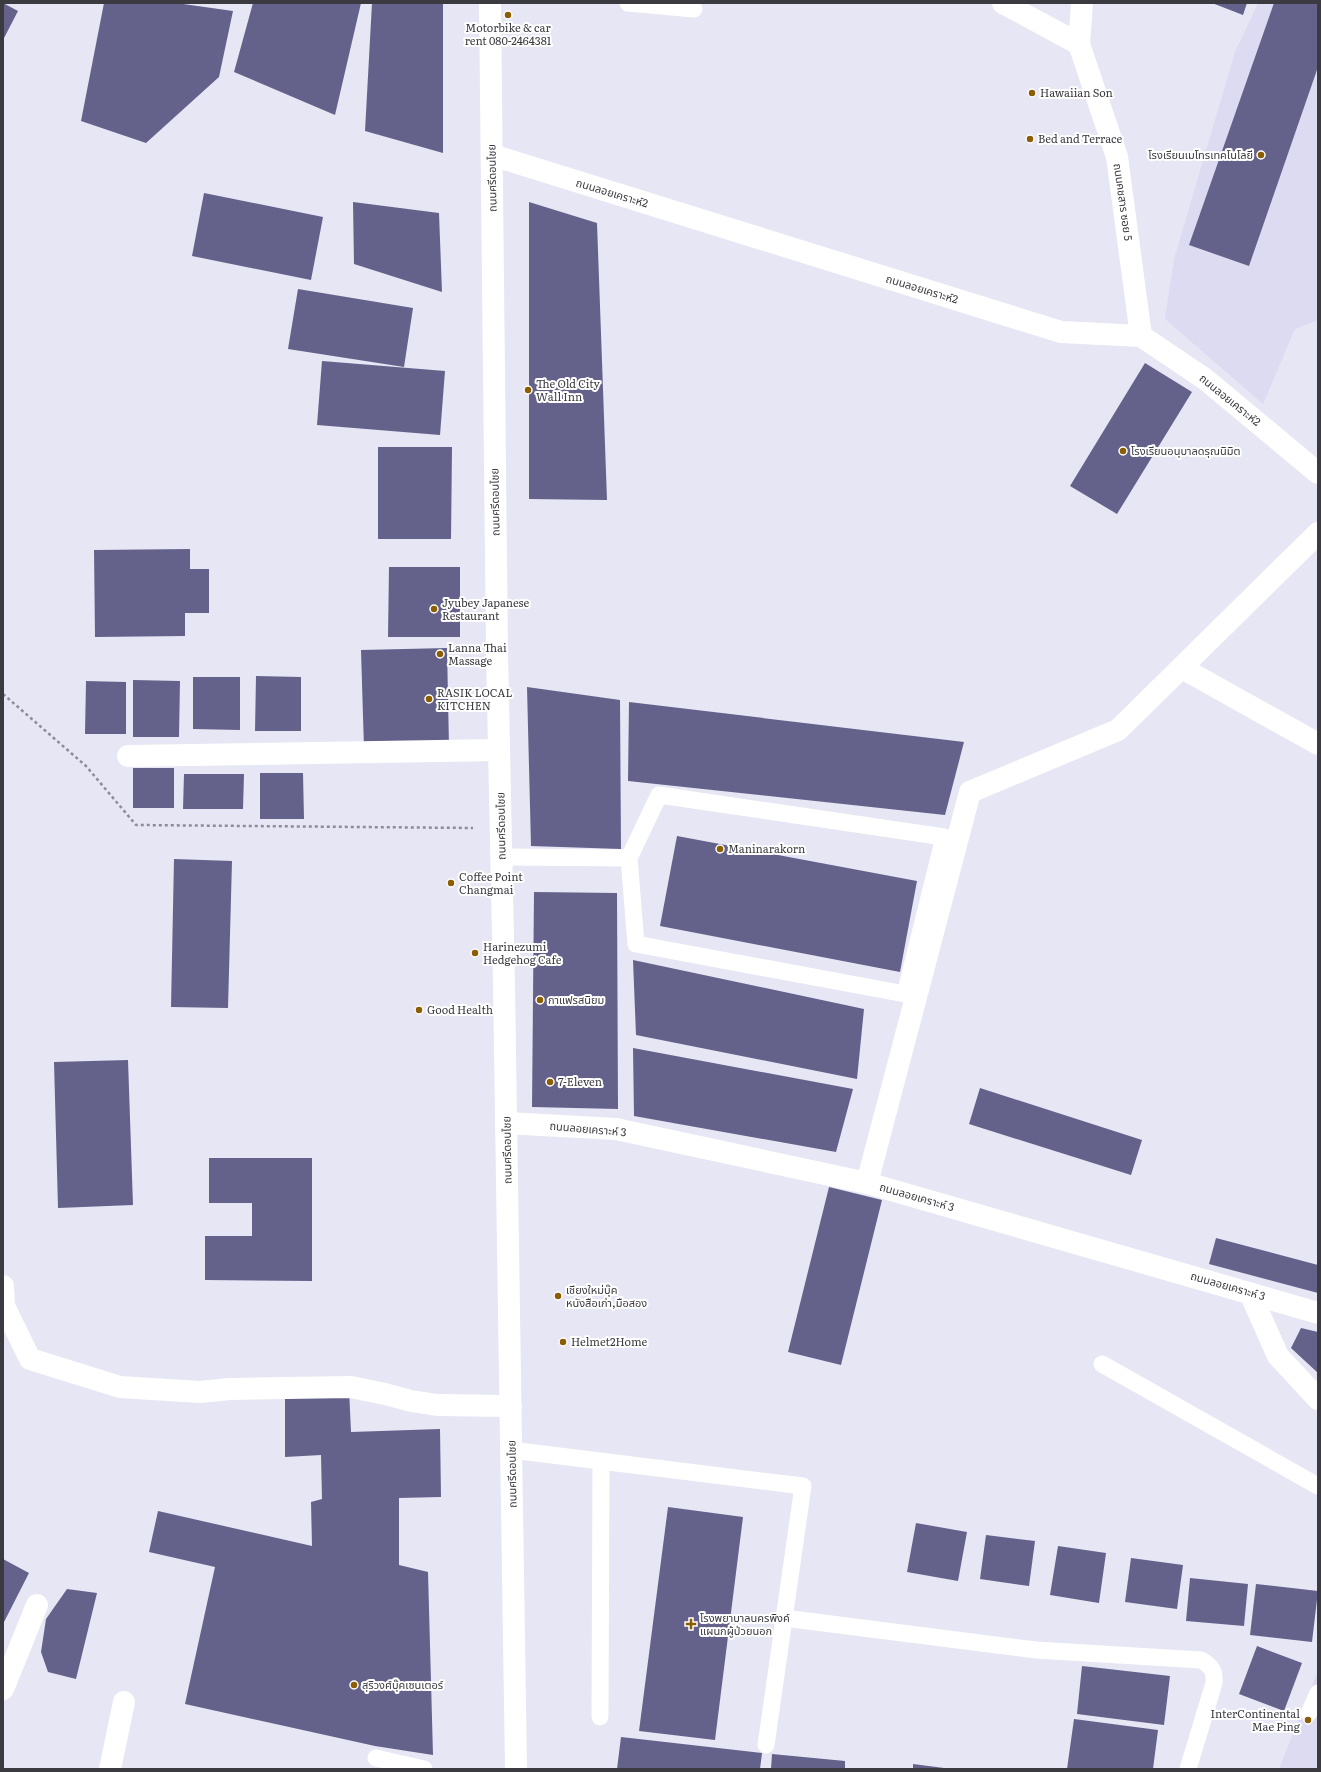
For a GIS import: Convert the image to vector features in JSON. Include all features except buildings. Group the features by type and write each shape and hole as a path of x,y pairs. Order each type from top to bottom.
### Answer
{"street":[{"name":"ถนนศรีดอนไชย","path":"490,3 496,621 502,828 516,1769"},
{"path":"1003,3 1079,44"},
{"name":"ถนนคชสาร ซอย 5","path":"1082,3 1079,44 1117,157 1141,336"},
{"name":"ถนนลอยเคราะห์2","path":"492,155 1061,332 1141,336 1205,379 1318,473"},
{"path":"867,1183 970,792 1118,730 1318,533"},
{"path":"1182,668 1318,744"},
{"path":"128,756 499,750"},
{"name":"ถนนลอยเคราะห์ 3","path":"506,1123 616,1129 867,1183 1318,1313"},
{"path":"3,1286 4,1306 30,1359 120,1387 200,1392 230,1389 351,1387 411,1401 437,1405 511,1406"},
{"path":"1250,1293 1278,1356 1318,1399"},
{"path":"3,1689 38,1605"},
{"path":"110,1769 124,1702"}],"lane":[{"path":"628,3 694,9"},
{"path":"659,794 944,837 905,994 636,944 629,858 659,794"},
{"path":"502,856 629,858"},
{"path":"1102,1364 1318,1486"},
{"path":"511,1450 803,1486 766,1745"},
{"path":"600,1717 601,1461"},
{"path":"784,1618 1036,1650 1201,1660 1208,1664 1215,1673 1214,1683 1188,1769"},
{"path":"1309,1713 1318,1693"},
{"path":"376,1758 424,1769"}],"path":[{"path":"3,694 86,766 136,824 502,828"}],"shaded area":[{"name":"โรงเรียนเมโทรเทคโนโลยี","path":"1258,3 1318,3 1318,320 1295,329 1263,404 1165,319 1174,259 1235,52"},
{"name":"InterContinental Mae Ping","path":"1318,1670 1318,1769 1279,1769"}],"place":[{"name":"Motorbike & car rent 080-2464381","path":"508,15"},
{"name":"Hawaiian Son","path":"1032,93"},
{"name":"Bed and Terrace","path":"1030,139"},
{"name":"โรงเรียนเมโทรเทคโนโลยี","path":"1261,155"},
{"name":"The Old City Wall Inn","path":"528,390"},
{"name":"โรงเรียนอนุบาลดรุณนิมิต","path":"1123,451"},
{"name":"Jyubey Japanese Restaurant","path":"434,609"},
{"name":"Lanna Thai Massage","path":"440,654"},
{"name":"RASIK LOCAL KITCHEN","path":"429,699"},
{"name":"Maninarakorn","path":"720,849"},
{"name":"Coffee Point Changmai","path":"451,883"},
{"name":"Harinezumi Hedgehog Cafe","path":"475,953"},
{"name":"กาแฟรสนิยม","path":"540,1000"},
{"name":"Good Health","path":"419,1010"},
{"name":"7-Eleven","path":"550,1082"},
{"name":"เชียงใหม่บุ๊ค หนังสือเก่า,มือสอง","path":"558,1296"},
{"name":"Helmet2Home","path":"563,1342"},
{"name":"โรงพยาบาลนครพิงค์ แผนกผู้ป่วยนอก","path":"691,1624"},
{"name":"สุริวงศ์บุ๊คเซนเตอร์","path":"354,1685"},
{"name":"InterContinental Mae Ping","path":"1308,1720"}]}
